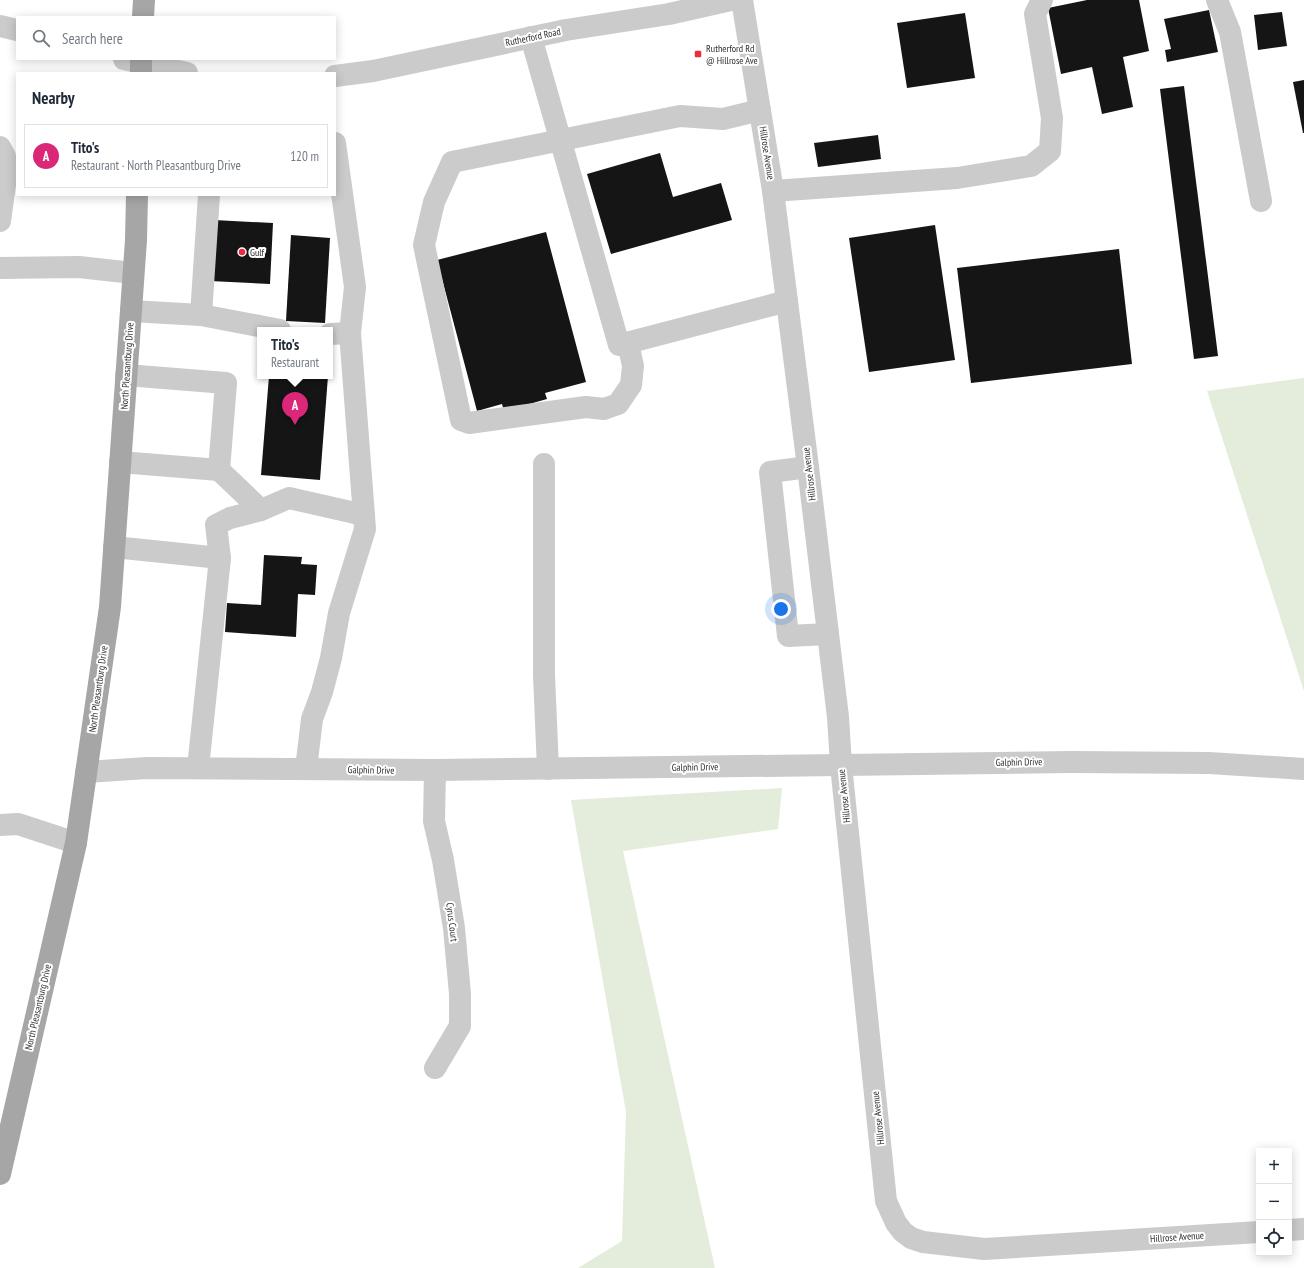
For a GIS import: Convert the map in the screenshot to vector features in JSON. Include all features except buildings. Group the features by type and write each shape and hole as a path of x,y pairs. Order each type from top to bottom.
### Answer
{"main road":[{"path":"143,16 144,0"},
{"name":"North Pleasantburg Drive","path":"0,1174 76,843 110,607 131,311 137,196"}],"street":[{"name":"Rutherford Road","path":"336,76 373,71 566,30 648,9 669,14 731,0"},
{"name":"Hillrose Avenue","path":"742,0 773,191 838,717 841,765 886,1201 896,1223 903,1232 911,1238 923,1242 984,1249 1256,1232"},
{"path":"773,191 957,178 1031,166 1050,151 1051,138 1052,118 1035,14 1042,0"},
{"path":"1217,0 1230,32 1261,201"},
{"path":"0,26 16,30"},
{"path":"531,37 619,345 787,301"},
{"path":"137,64 181,72"},
{"path":"628,343 632,366 631,384 618,404 604,409 586,407 469,423 461,420 424,245 434,202 452,162 680,116 724,119 760,110"},
{"path":"0,147 5,156 6,177 0,221"},
{"path":"306,769 312,719 322,692 331,658 339,613 365,529 340,334 355,287 336,156"},
{"path":"201,315 209,196"},
{"path":"0,268 79,267 133,273"},
{"path":"131,311 201,315 264,327"},
{"path":"126,375 226,382 219,470"},
{"path":"120,462 219,470 261,510"},
{"path":"544,464 544,675 548,769"},
{"path":"808,467 770,472 788,636 828,634"},
{"path":"198,768 220,558 216,525 230,518 261,510 289,498 364,515"},
{"path":"114,547 220,558"},
{"name":"Galphin Drive","path":"86,772 147,768 434,770 1071,762 1201,762 1304,769"},
{"name":"Cyrus Court","path":"434,770 434,821 443,860 454,928 460,994 460,1026 435,1068"},
{"path":"0,825 18,824 76,843"},
{"path":"1292,1230 1304,1229"}],"green space":[{"path":"1304,378 1304,691 1207,391"},
{"path":"782,788 778,829 623,851 715,1268 578,1268 622,1241 626,1112 571,800"}],"place":[{"name":"Rutherford Rd @ Hillrose Ave","path":"698,54"},
{"name":"Gulf","path":"242,252"},
{"name":"Tito's","path":"295,425"}]}
